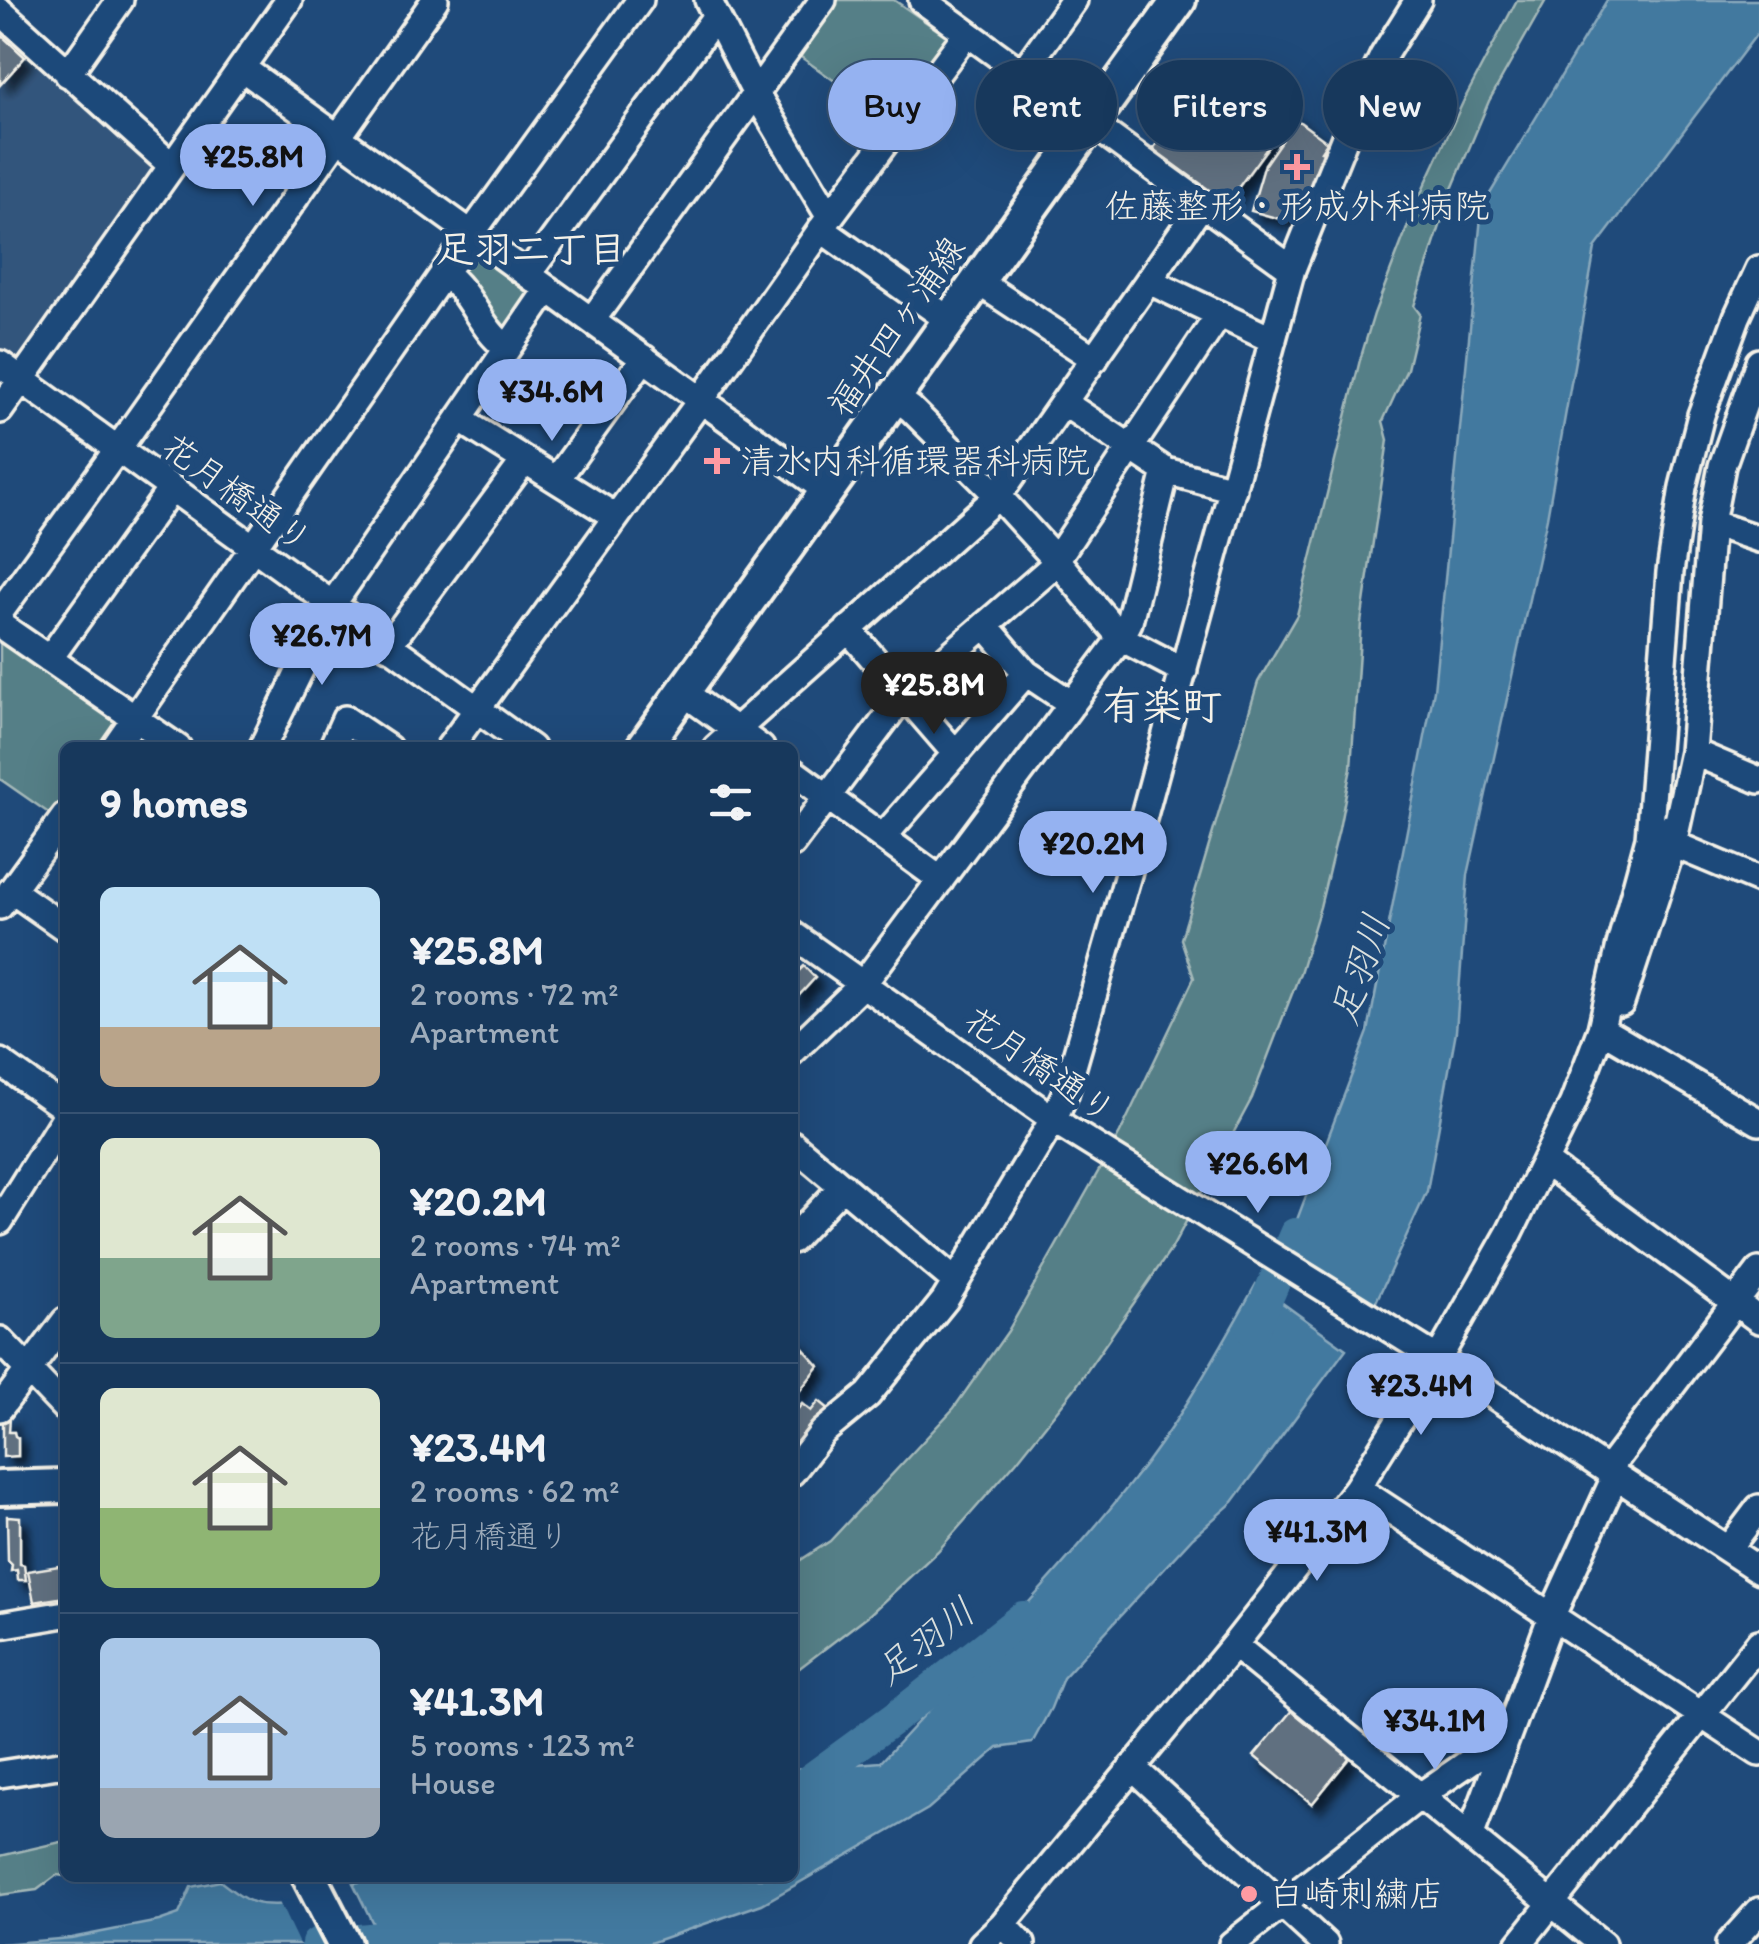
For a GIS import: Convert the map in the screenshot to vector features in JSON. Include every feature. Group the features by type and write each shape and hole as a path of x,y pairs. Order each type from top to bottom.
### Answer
{"main road":[{"name":"福井四ヶ浦線","path":"1117,86 1179,0"},
{"name":"福井四ヶ浦線","path":"647,742 1071,150"},
{"path":"0,1488 60,1486"},
{"path":"312,1882 344,1944"}],"street":[{"path":"68,74 120,0"},
{"path":"0,410 289,0"},
{"path":"0,612 434,0"},
{"path":"118,742 471,234 640,0"},
{"path":"592,320 823,0"},
{"path":"922,0 1005,60"},
{"path":"798,1464 823,1432 868,1395 945,1300 1060,1124 1065,1094 1292,269 1347,132 1383,56 1418,0"},
{"path":"1029,60 1065,3"},
{"path":"712,9 755,92 824,209 827,222 948,320"},
{"path":"265,742 332,605 506,348 538,282 712,9"},
{"path":"0,11 172,166"},
{"path":"453,742 967,33"},
{"path":"242,68 827,492"},
{"path":"1117,143 1292,269"},
{"path":"723,742 998,496 1202,204"},
{"path":"1606,1032 1620,944 1649,838 1670,572 1683,487 1701,415 1736,317 1759,269"},
{"path":"444,273 460,284 495,339 506,348"},
{"path":"977,281 1094,359"},
{"path":"1149,281 1273,340"},
{"path":"798,836 904,694 1057,561 1219,314"},
{"path":"557,479 644,358"},
{"path":"982,1944 1003,1924 1234,1645 1357,1488 1430,1354 1510,1232 1545,1162 1606,1032 1673,844 1693,752 1711,523 1722,466 1759,362"},
{"name":"花月橋通り","path":"0,364 523,742"},
{"path":"895,398 998,496 1121,638 1184,671"},
{"path":"1064,402 1166,471 1233,489"},
{"path":"459,418 616,516"},
{"path":"388,646 525,460"},
{"path":"798,1046 863,984 1121,638 1129,622 1166,471"},
{"path":"49,659 171,489"},
{"path":"1711,523 1759,539"},
{"path":"985,624 1026,673 1072,704"},
{"path":"0,625 170,742"},
{"path":"848,629 956,754"},
{"path":"883,837 1026,673"},
{"path":"682,692 752,742"},
{"path":"335,742 346,719 379,742"},
{"path":"1657,752 1671,777 1667,826 1673,844 1759,880"},
{"path":"1693,752 1759,780"},
{"path":"798,775 941,880"},
{"path":"60,823 6,898 60,925"},
{"name":"花月橋通り","path":"798,938 1060,1124 1430,1354 1759,1570"},
{"path":"1606,1032 1759,1122"},
{"path":"0,1062 60,1104"},
{"path":"0,1221 60,1125"},
{"path":"798,1149 956,1282"},
{"path":"1545,1162 1759,1320"},
{"path":"798,1234 842,1186"},
{"path":"1470,1837 1552,1615 1611,1474 1759,1271"},
{"path":"0,1408 60,1328"},
{"path":"0,1340 60,1403"},
{"path":"1357,1488 1759,1754"},
{"path":"1728,1549 1759,1508"},
{"path":"0,1625 60,1615"},
{"path":"1519,1944 1759,1642"},
{"path":"1234,1645 1602,1944"},
{"path":"1232,1944 1420,1796 1507,1736"},
{"path":"0,1774 60,1765"},
{"path":"1132,1768 1325,1944"},
{"path":"1730,1944 1759,1911"},
{"path":"1003,1924 1022,1944"}],"shaded area":[{"path":"1607,0 1759,0 1759,31 1595,248 1547,518 1468,875 1456,1031 1427,1191 1369,1317 1281,1262 1368,1032 1434,690 1482,207"},
{"path":"0,25 155,163 156,177 18,363 0,352"},
{"path":"1256,1284 1346,1349 1233,1502 1193,1537 1063,1678 1032,1743 998,1748 928,1809 762,1904 647,1944 383,1944 353,1883 798,1882 798,1769 881,1762 1101,1520 1182,1412"},
{"path":"221,1882 252,1902 291,1904 312,1944 0,1944 71,1938 159,1921 179,1914 191,1887"}],"green space":[{"path":"829,0 894,0 949,38 935,60 828,60 828,76 791,50"},
{"path":"1517,0 1546,0 1489,101 1452,189 1414,306 1420,314 1407,369 1383,421 1388,440 1361,623 1351,768 1320,907 1300,973 1252,1098 1172,1248 1075,1388 938,1551 870,1614 798,1669 798,1562 830,1541 954,1408 1008,1331 1120,1133 1194,978 1181,939 1258,682 1297,615 1374,314 1441,150 1457,150 1457,115"},
{"path":"471,250 485,251 541,289 513,329 491,330 456,273"},
{"path":"0,634 126,718 108,742 60,742 60,806 53,816 0,779"},
{"path":"60,1842 60,1875 37,1890 0,1895 0,1856"}],"pier":[{"path":"291,1899 317,1944 299,1944 278,1900"}],"building":[{"path":"0,34 25,57 0,85"},
{"path":"1303,124 1323,139 1319,165 1322,166 1304,216 1290,213 1287,221 1251,211 1265,164 1275,150 1303,150"},
{"path":"1154,150 1266,150 1227,203"},
{"path":"804,966 815,978 798,996 798,972"},
{"path":"798,1343 819,1366 798,1393"},
{"path":"819,1401 830,1410 798,1450 798,1409 802,1404 811,1411"},
{"path":"10,1418 9,1432 18,1438 18,1456 3,1457 3,1419"},
{"path":"7,1516 20,1517 20,1564 24,1565 26,1580 18,1580 17,1570 11,1571 8,1561"},
{"path":"60,1566 60,1598 34,1602 28,1571"},
{"path":"1293,1709 1350,1757 1312,1804 1254,1756"}],"waterway":[{"name":"足羽川","path":"1253,1331 1295,1234"},
{"name":"足羽川","path":"798,1789 1023,1617"},
{"name":"足羽川","path":"317,1944 422,1934"}],"place":[{"name":"佐藤整形・形成外科病院","path":"1297,167"},
{"name":"清水内科循環器科病院","path":"717,461"},
{"name":"白崎刺繍店","path":"1249,1894"}],"district":[{"name":"足羽二丁目","path":"531,249"},
{"name":"有楽町","path":"1162,705"}]}
